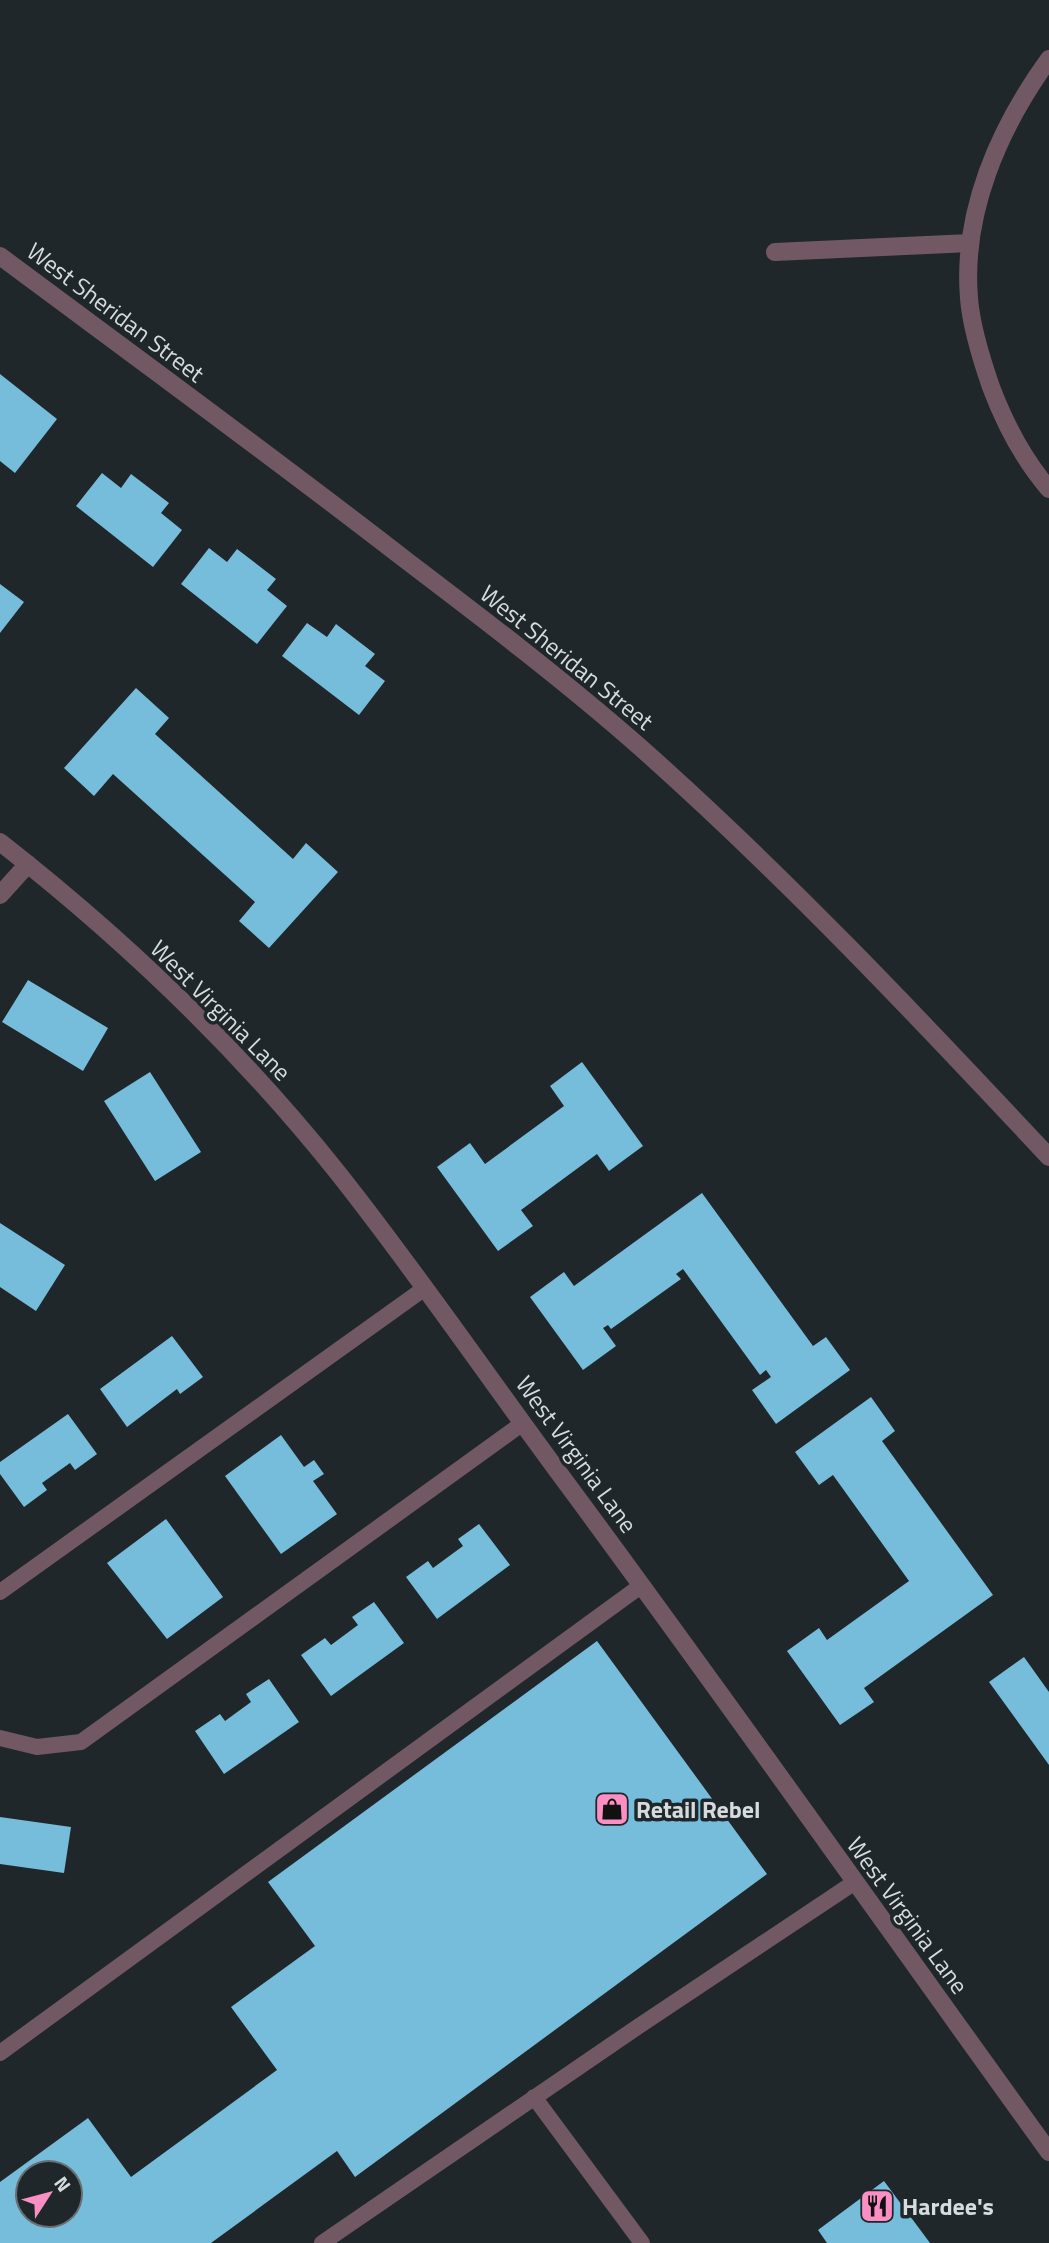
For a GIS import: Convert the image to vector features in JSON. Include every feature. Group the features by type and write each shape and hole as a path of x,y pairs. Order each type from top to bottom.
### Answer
{"street":[{"path":"1049,60 1025,92 1000,139 982,188 970,243 968,299 983,365 1003,418 1036,474 1049,489"},
{"path":"775,252 970,243"},
{"name":"West Sheridan Street","path":"0,256 503,634 638,746 742,840 878,975 1049,1157"},
{"name":"West Virginia Lane","path":"0,842 158,976 282,1107 337,1173 425,1288 642,1585 1049,2152"},
{"path":"0,895 28,864"}],"lane":[{"path":"0,1592 425,1288"},
{"path":"0,1738 37,1747 81,1742 523,1423"},
{"path":"0,2053 642,1585"},
{"path":"322,2243 855,1882"},
{"path":"534,2097 642,2243"}],"building":[{"path":"0,374 57,419 15,473 0,461"},
{"path":"102,473 121,488 131,474 169,503 161,513 182,530 153,567 76,506"},
{"path":"209,548 227,562 237,549 276,579 267,590 287,606 257,644 181,584"},
{"path":"0,584 24,602 0,633"},
{"path":"307,623 327,637 336,624 375,654 365,666 385,681 359,715 282,656"},
{"path":"136,688 169,718 155,734 293,859 306,843 338,872 269,948 239,921 255,902 113,774 94,796 64,768"},
{"path":"28,980 108,1028 83,1071 2,1022"},
{"path":"582,1062 643,1146 609,1171 597,1154 521,1210 533,1226 498,1251 437,1167 470,1143 485,1164 564,1106 550,1086"},
{"path":"150,1072 201,1152 155,1181 104,1101"},
{"path":"702,1193 813,1346 826,1337 850,1370 776,1424 752,1390 771,1377 766,1370 760,1375 683,1269 676,1274 681,1279 611,1329 608,1325 603,1328 616,1346 583,1370 530,1297 564,1272 574,1286"},
{"path":"0,1223 65,1265 36,1311 0,1287"},
{"path":"172,1336 203,1377 180,1394 177,1389 127,1427 100,1389"},
{"path":"871,1397 895,1431 882,1441 993,1595 864,1688 874,1702 840,1725 787,1651 819,1628 827,1640 909,1581 833,1475 819,1485 795,1452"},
{"path":"68,1414 97,1454 75,1470 70,1463 42,1483 47,1490 24,1507 0,1474 0,1462"},
{"path":"281,1435 304,1467 314,1460 324,1474 313,1481 337,1514 281,1554 225,1476"},
{"path":"166,1519 223,1597 167,1639 107,1563"},
{"path":"479,1524 510,1565 437,1619 406,1577 428,1561 433,1568 463,1546 458,1539"},
{"path":"374,1602 404,1643 331,1696 301,1655 325,1638 331,1645 358,1625 352,1617"},
{"path":"597,1641 767,1874 355,2177 337,2151 211,2243 0,2243 0,2182 14,2172 14,2229 84,2229 84,2159 32,2159 88,2118 131,2177 277,2070 231,2007 315,1946 268,1882"},
{"path":"1024,1657 1049,1692 1049,1765 989,1682"},
{"path":"269,1679 299,1722 224,1774 195,1731 220,1714 225,1721 251,1702 246,1694"},
{"path":"0,1817 71,1827 64,1873 0,1864"},
{"name":"Hardee's","path":"884,2181 930,2243 827,2243 818,2230"}],"place":[{"name":"Retail Rebel","path":"612,1809"},
{"name":"Hardee's","path":"877,2206"}]}
